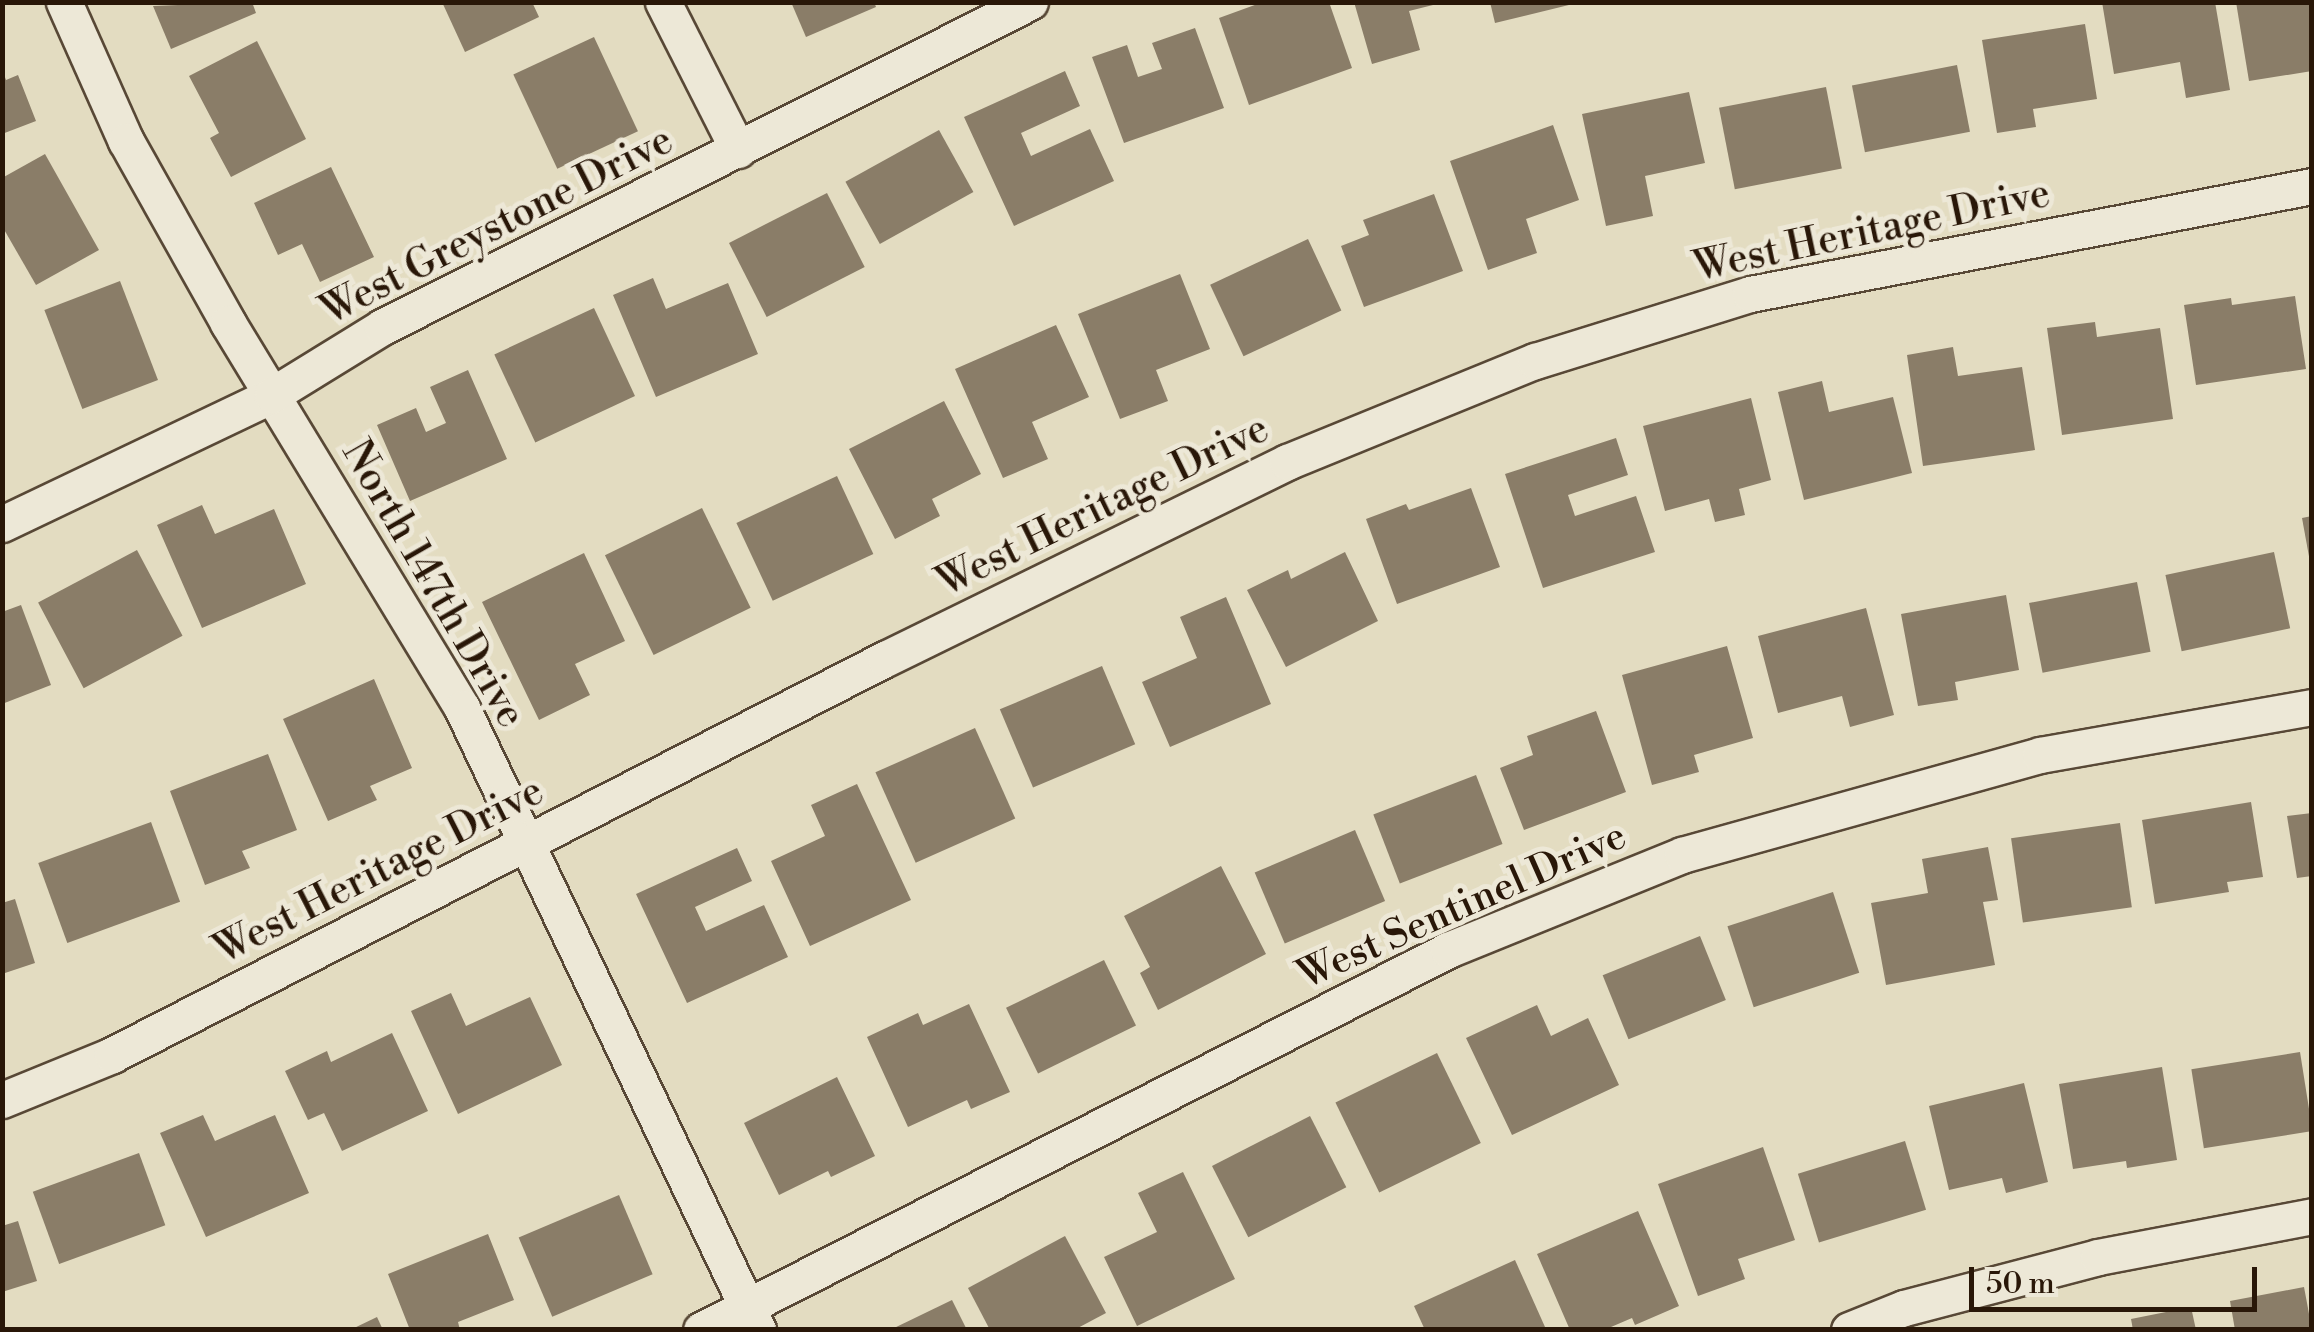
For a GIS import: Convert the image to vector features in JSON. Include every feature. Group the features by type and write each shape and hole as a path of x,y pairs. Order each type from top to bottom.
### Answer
{"street":[{"name":"North 147th Drive","path":"64,2 126,141 272,396 462,708 752,1318"},
{"path":"663,2 738,150"},
{"name":"West Greystone Drive","path":"2,524 272,396 382,328 1030,2"},
{"name":"West Heritage Drive","path":"2,1100 112,1055 903,651 1287,462 1535,361 1750,294 2312,186"},
{"name":"West Sentinel Drive","path":"701,1330 752,1318 1448,950 1682,854 2040,756 2312,707"},
{"path":"1849,1330 1904,1308 2098,1257 2312,1216"}],"building":[{"path":"252,2 256,13 171,49 153,6"},
{"path":"442,2 532,2 539,17 465,52"},
{"path":"791,2 874,2 876,7 806,37"},
{"path":"1263,2 1329,2 1352,68 1249,105 1219,18"},
{"path":"1354,2 1437,4 1409,11 1420,50 1372,64"},
{"path":"1490,2 1573,2 1573,4 1495,23"},
{"path":"2102,2 2215,2 2230,90 2186,98 2180,62 2114,74"},
{"path":"2236,2 2312,2 2312,71 2249,81"},
{"path":"2085,24 2097,99 2033,109 2036,127 1997,133 1982,40"},
{"path":"1195,28 1224,108 1124,143 1092,57 1127,45 1138,77 1162,69 1152,43"},
{"path":"594,37 638,131 557,169 513,75"},
{"path":"257,41 306,139 231,177 210,138 219,133 189,76"},
{"path":"1957,65 1970,132 1865,152 1852,85"},
{"path":"1065,71 1080,106 1021,133 1031,156 1090,129 1114,181 1014,226 964,117"},
{"path":"3,72 6,80 18,75 36,121 2,134"},
{"path":"1826,87 1842,168 1735,189 1719,108"},
{"path":"1689,92 1705,163 1645,176 1653,216 1606,226 1582,114"},
{"path":"1553,125 1579,200 1526,219 1537,253 1488,270 1450,161"},
{"path":"939,130 973,192 880,244 845,182"},
{"path":"45,154 99,250 36,285 2,226 2,178"},
{"path":"331,167 374,257 320,282 302,244 278,255 254,203"},
{"path":"827,193 865,267 767,317 729,243"},
{"path":"1434,194 1463,271 1364,307 1341,246 1369,235 1363,220"},
{"path":"1308,239 1341,311 1244,356 1210,285"},
{"path":"1180,274 1210,349 1156,370 1168,401 1120,419 1078,314"},
{"path":"653,278 666,309 728,283 758,354 656,397 613,295"},
{"path":"120,281 158,380 82,409 44,310"},
{"path":"2295,296 2306,369 2196,385 2184,305 2231,298 2232,305"},
{"path":"594,308 635,396 535,442 494,354"},
{"path":"2095,322 2097,337 2160,328 2173,419 2062,435 2047,328"},
{"path":"1056,325 1089,397 1032,422 1048,459 1003,478 955,369"},
{"path":"1953,347 1958,376 2022,367 2035,450 1923,466 1907,355"},
{"path":"468,370 507,459 410,501 377,425 416,408 426,432 446,423 430,387"},
{"path":"1822,381 1829,412 1893,397 1912,473 1804,500 1778,392"},
{"path":"1751,398 1771,480 1739,489 1745,515 1715,522 1709,499 1665,511 1643,426"},
{"path":"944,401 981,474 932,499 940,516 895,539 849,449"},
{"path":"1616,438 1628,475 1568,495 1575,516 1636,496 1655,552 1543,588 1505,474"},
{"path":"837,476 873,554 773,601 736,523"},
{"path":"1471,488 1500,567 1397,604 1366,519 1406,504 1409,510"},
{"path":"202,505 215,534 274,509 306,584 202,628 157,525"},
{"path":"702,508 751,608 654,655 605,555"},
{"path":"2312,516 2312,562 2310,562 2302,518"},
{"path":"137,550 183,636 84,688 38,603"},
{"path":"1345,552 1378,621 1286,667 1247,590 1288,570 1291,579"},
{"path":"2274,552 2290,628 2182,651 2165,575"},
{"path":"584,553 625,641 575,664 590,695 539,720 482,602"},
{"path":"2137,582 2151,652 2043,673 2029,603"},
{"path":"2006,595 2019,670 1955,682 1958,700 1918,706 1901,614"},
{"path":"1226,597 1271,704 1170,747 1142,682 1197,658 1180,617"},
{"path":"21,605 51,685 2,704 2,612"},
{"path":"1866,608 1894,715 1850,727 1842,696 1778,713 1758,636"},
{"path":"1727,646 1753,738 1694,755 1699,772 1652,785 1622,675"},
{"path":"1102,666 1135,744 1033,788 1000,709"},
{"path":"374,679 412,768 370,786 377,800 328,821 283,719"},
{"path":"1596,711 1626,792 1524,830 1500,768 1533,755 1527,736"},
{"path":"975,728 1015,818 916,863 875,772"},
{"path":"268,754 297,830 242,851 250,868 205,885 170,791"},
{"path":"1476,775 1503,844 1400,884 1373,814"},
{"path":"857,784 911,900 810,946 771,861 825,836 811,805"},
{"path":"2251,802 2263,877 2227,882 2229,892 2155,904 2142,820"},
{"path":"2312,813 2312,876 2297,878 2287,816"},
{"path":"151,822 180,902 67,943 38,863"},
{"path":"2120,823 2132,907 2023,922 2011,838"},
{"path":"1355,830 1385,901 1285,943 1255,873"},
{"path":"1988,847 1998,900 1983,902 1995,965 1886,985 1871,903 1928,893 1922,859"},
{"path":"737,848 752,881 695,907 706,931 764,905 788,957 687,1003 636,894"},
{"path":"1221,866 1266,954 1158,1010 1140,973 1150,967 1124,916"},
{"path":"1833,892 1859,973 1754,1007 1727,926"},
{"path":"15,899 35,963 2,974 2,903"},
{"path":"1700,936 1726,1000 1628,1039 1603,975"},
{"path":"1104,960 1136,1026 1038,1073 1006,1008"},
{"path":"451,993 466,1026 530,997 562,1065 458,1114 411,1011"},
{"path":"969,1004 1010,1092 971,1109 967,1100 908,1127 867,1037 918,1013 923,1025"},
{"path":"1537,1005 1551,1036 1588,1018 1619,1085 1512,1135 1466,1038"},
{"path":"392,1033 428,1111 342,1151 324,1113 308,1120 285,1071 327,1051 331,1062"},
{"path":"2300,1052 2312,1131 2204,1148 2191,1069"},
{"path":"1437,1053 1481,1143 1379,1192 1335,1103"},
{"path":"2162,1067 2177,1160 2127,1168 2126,1161 2073,1169 2059,1084"},
{"path":"837,1077 875,1156 831,1177 828,1171 779,1195 744,1123"},
{"path":"2024,1083 2048,1182 2006,1193 2002,1178 1949,1190 1929,1106"},
{"path":"203,1115 215,1141 275,1115 309,1193 206,1237 160,1133"},
{"path":"1310,1116 1346,1187 1248,1237 1212,1166"},
{"path":"1905,1141 1926,1210 1819,1243 1798,1174"},
{"path":"1763,1147 1795,1240 1738,1259 1745,1279 1698,1296 1658,1184"},
{"path":"139,1153 165,1225 59,1264 33,1192"},
{"path":"1183,1172 1235,1279 1137,1326 1104,1257 1157,1232 1138,1193"},
{"path":"619,1195 653,1274 552,1317 519,1238"},
{"path":"1638,1211 1679,1306 1635,1325 1632,1318 1604,1330 1570,1330 1537,1254"},
{"path":"18,1221 37,1281 2,1292 2,1226"},
{"path":"488,1234 514,1300 458,1322 460,1330 410,1330 388,1274"},
{"path":"1065,1236 1106,1313 1074,1330 990,1330 968,1288"},
{"path":"1515,1260 1545,1327 1425,1330 1414,1306"},
{"path":"2304,1287 2312,1330 2235,1330 2230,1301"},
{"path":"952,1300 967,1330 890,1330"},
{"path":"2191,1307 2196,1330 2133,1330 2131,1319"},
{"path":"377,1317 383,1330 350,1330"}]}
